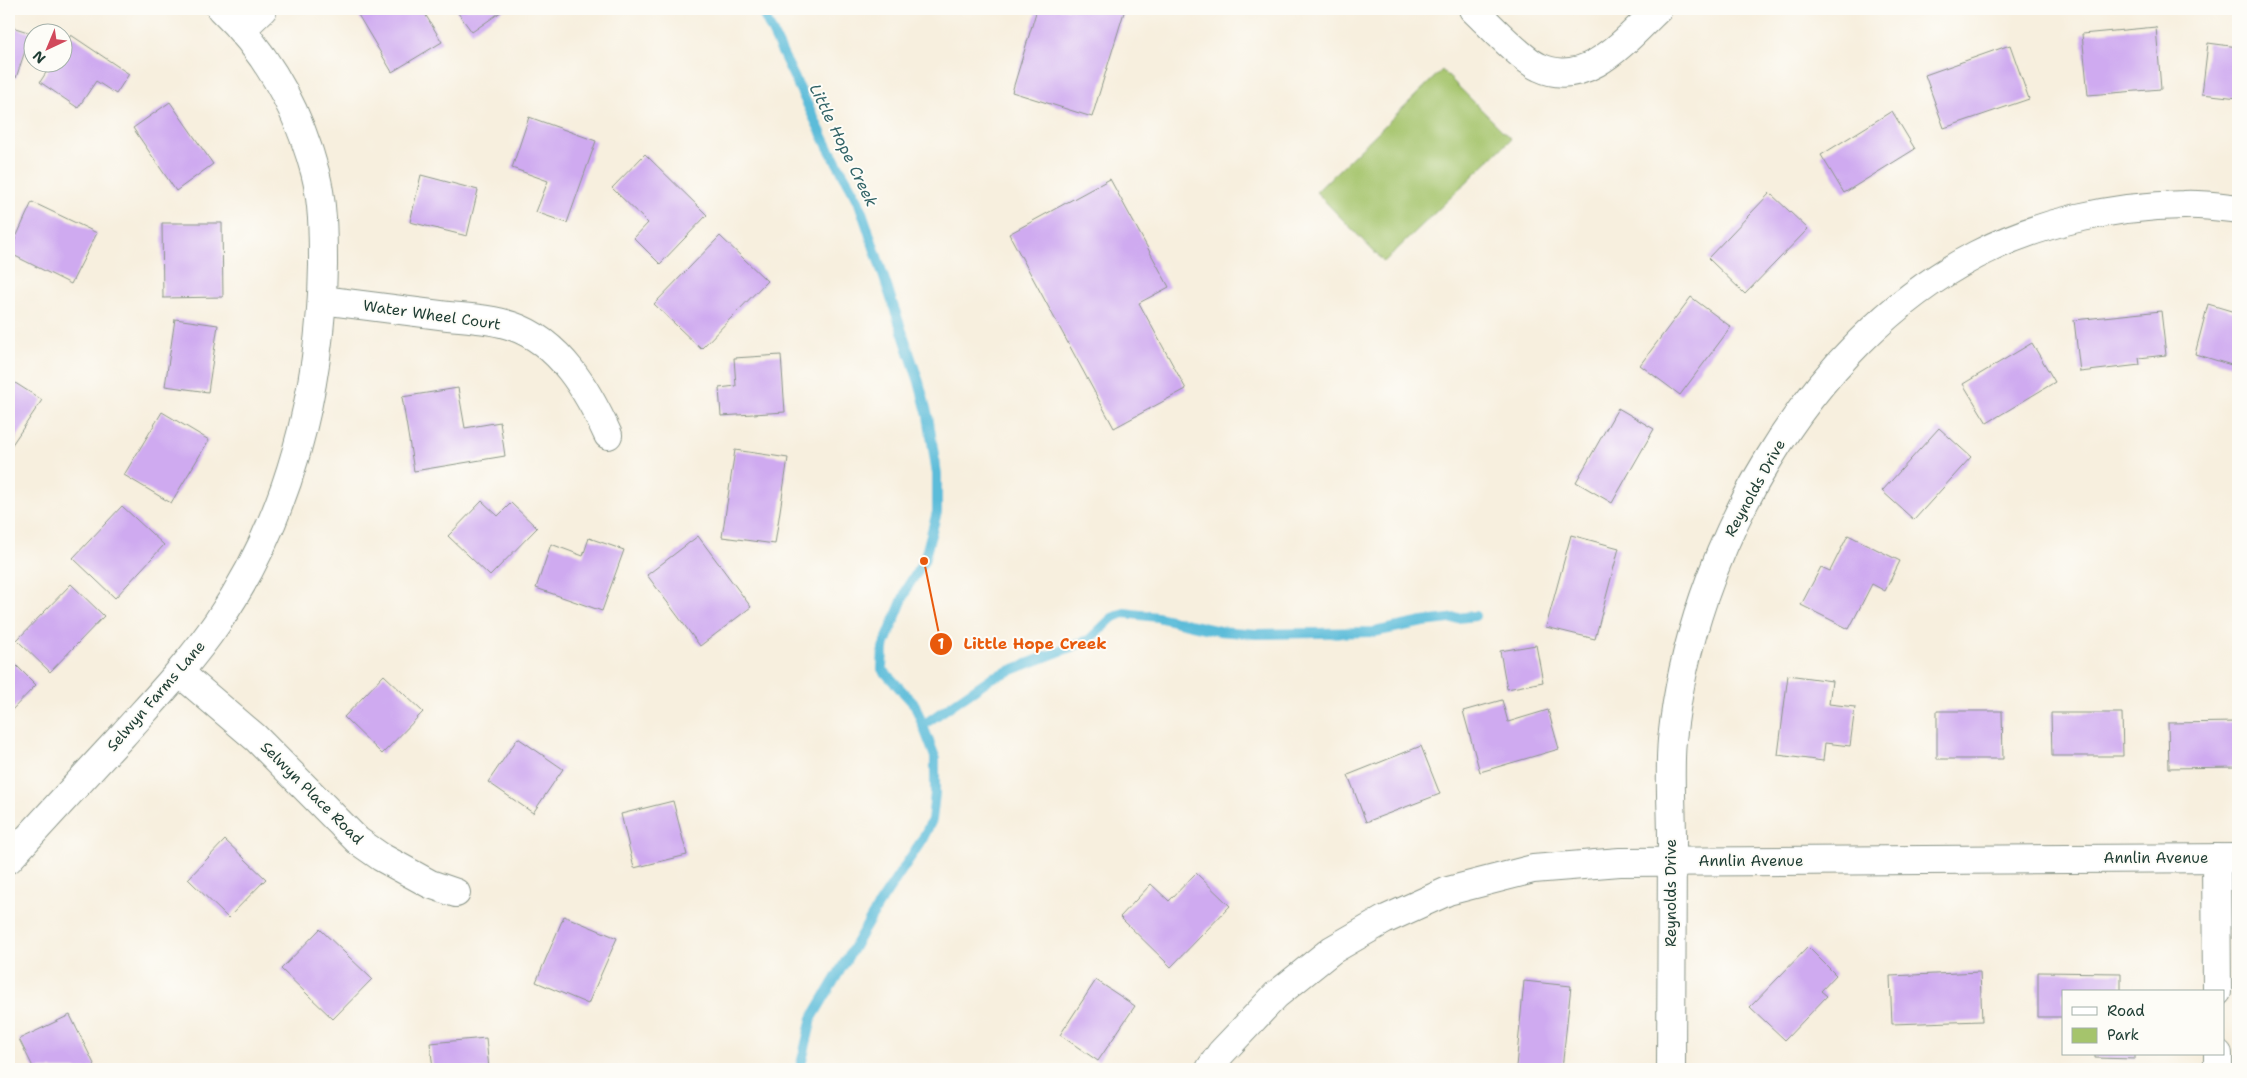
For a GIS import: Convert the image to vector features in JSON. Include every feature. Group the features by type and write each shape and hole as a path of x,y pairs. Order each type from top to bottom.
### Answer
{"street":[{"name":"Selwyn Farms Lane","path":"9,859 180,673 217,622 238,589 257,553 288,480 311,393 322,300 323,226 316,174 298,118 271,66 242,28 220,9"},
{"path":"242,28 263,9"},
{"path":"1473,9 1539,67 1562,72 1585,69 1605,59 1658,9"},
{"name":"Reynolds Drive","path":"1671,1069 1672,741 1685,662 1707,587 1722,550 1759,477 1780,442 1824,381 1872,330 1926,285 1976,255 2006,241 2068,220 2120,210 2186,205 2238,209"},
{"name":"Water Wheel Court","path":"322,300 495,321 531,334 567,365 595,406 608,435"},
{"name":"Selwyn Place Road","path":"180,673 256,738 358,841 389,862 430,884 456,893"},
{"path":"2217,990 2227,858"},
{"name":"Annlin Avenue","path":"1210,1069 1221,1053 1276,995 1332,950 1384,920 1448,891 1533,869 1620,862 2227,858"},
{"path":"2218,1056 2218,1069"}],"green space":[{"path":"1442,70 1511,139 1384,262 1316,192"}],"building":[{"path":"364,9 422,9 442,42 392,72 357,13"},
{"path":"455,9 505,9 472,32"},
{"path":"1037,9 1125,9 1092,117 1012,92"},
{"path":"9,26 22,30 22,60 16,78 9,75"},
{"path":"2156,27 2161,89 2088,95 2082,34"},
{"path":"72,36 129,74 116,94 96,81 78,108 40,82 46,72 72,72"},
{"path":"2208,43 2238,47 2238,98 2202,94"},
{"path":"2010,45 2029,99 1944,128 1925,75"},
{"path":"170,102 213,164 176,191 133,128"},
{"path":"1892,111 1915,149 1844,193 1821,155"},
{"path":"529,117 596,141 567,223 536,212 548,181 512,168"},
{"path":"645,154 707,215 660,264 634,238 648,223 612,188"},
{"path":"421,175 478,190 467,236 410,222"},
{"path":"1110,179 1169,287 1139,303 1186,389 1114,428 1009,234"},
{"path":"1770,193 1808,229 1745,294 1708,258"},
{"path":"32,202 97,233 71,284 9,253"},
{"path":"162,223 222,223 223,297 163,298"},
{"path":"720,236 767,281 701,349 654,304"},
{"path":"1691,297 1731,327 1680,395 1640,365"},
{"path":"2208,304 2238,313 2238,367 2195,354"},
{"path":"2161,311 2166,355 2139,358 2140,365 2080,372 2074,320"},
{"path":"175,319 218,325 208,392 165,386"},
{"path":"2032,343 2055,382 1987,423 1963,384"},
{"path":"781,355 785,412 721,416 719,388 736,386 734,358"},
{"path":"9,379 42,400 9,449"},
{"path":"458,388 465,428 500,422 505,456 414,471 402,397"},
{"path":"1618,408 1654,429 1612,503 1576,482"},
{"path":"162,412 209,440 171,503 124,475"},
{"path":"1939,428 1971,457 1914,520 1882,491"},
{"path":"735,450 788,458 775,544 722,537"},
{"path":"482,501 498,516 511,503 537,528 490,576 448,536"},
{"path":"122,506 164,545 115,598 73,558"},
{"path":"1571,535 1619,548 1595,639 1546,627"},
{"path":"1848,535 1900,561 1885,591 1872,584 1849,629 1801,605 1821,567 1830,571"},
{"path":"698,536 751,607 700,646 647,575"},
{"path":"589,538 624,550 602,611 536,588 551,544 583,556"},
{"path":"71,584 104,616 50,672 17,640"},
{"path":"1536,645 1543,682 1507,689 1500,651"},
{"path":"9,658 36,685 9,713"},
{"path":"384,675 423,712 382,754 344,717"},
{"path":"1788,675 1832,681 1829,704 1855,707 1850,746 1825,743 1823,761 1778,755"},
{"path":"1502,700 1508,722 1548,710 1559,749 1480,772 1463,711"},
{"path":"1937,711 2002,711 2003,759 1937,759"},
{"path":"2051,713 2122,713 2123,756 2052,756"},
{"path":"2238,722 2238,767 2169,768 2168,723"},
{"path":"518,738 563,769 533,813 488,782"},
{"path":"1421,746 1440,794 1366,822 1348,775"},
{"path":"673,801 687,855 634,868 621,814"},
{"path":"225,840 266,879 228,918 188,879"},
{"path":"1196,873 1230,906 1171,967 1120,917 1151,884 1169,901"},
{"path":"564,916 617,938 588,1004 536,982"},
{"path":"320,929 372,979 333,1019 281,969"},
{"path":"1808,947 1836,975 1821,991 1827,996 1785,1040 1750,1007"},
{"path":"1980,972 1982,1021 1892,1024 1890,976"},
{"path":"2038,972 2121,973 2121,990 2062,990 2062,1017 2038,1017"},
{"path":"1096,980 1135,1006 1098,1061 1060,1035"},
{"path":"1524,981 1571,986 1562,1069 1516,1067"},
{"path":"70,1015 95,1066 88,1069 34,1069 19,1039"},
{"path":"486,1038 489,1069 433,1069 430,1043"},
{"path":"2095,1056 2135,1056 2135,1059 2095,1058"}],"waterway":[{"name":"Little Hope Creek","path":"761,9 828,147 858,200 919,382 928,416 937,474 937,512 924,561 908,586 883,648 882,669 915,705 935,757 935,793 932,820 922,840 878,906 812,1018 800,1069"},
{"path":"923,725 991,678 1089,640 1112,618 1124,613 1157,617 1219,631 1257,634 1374,632 1423,622 1475,616"}],"place":[{"name":"Little Hope Creek","path":"924,561"}]}
